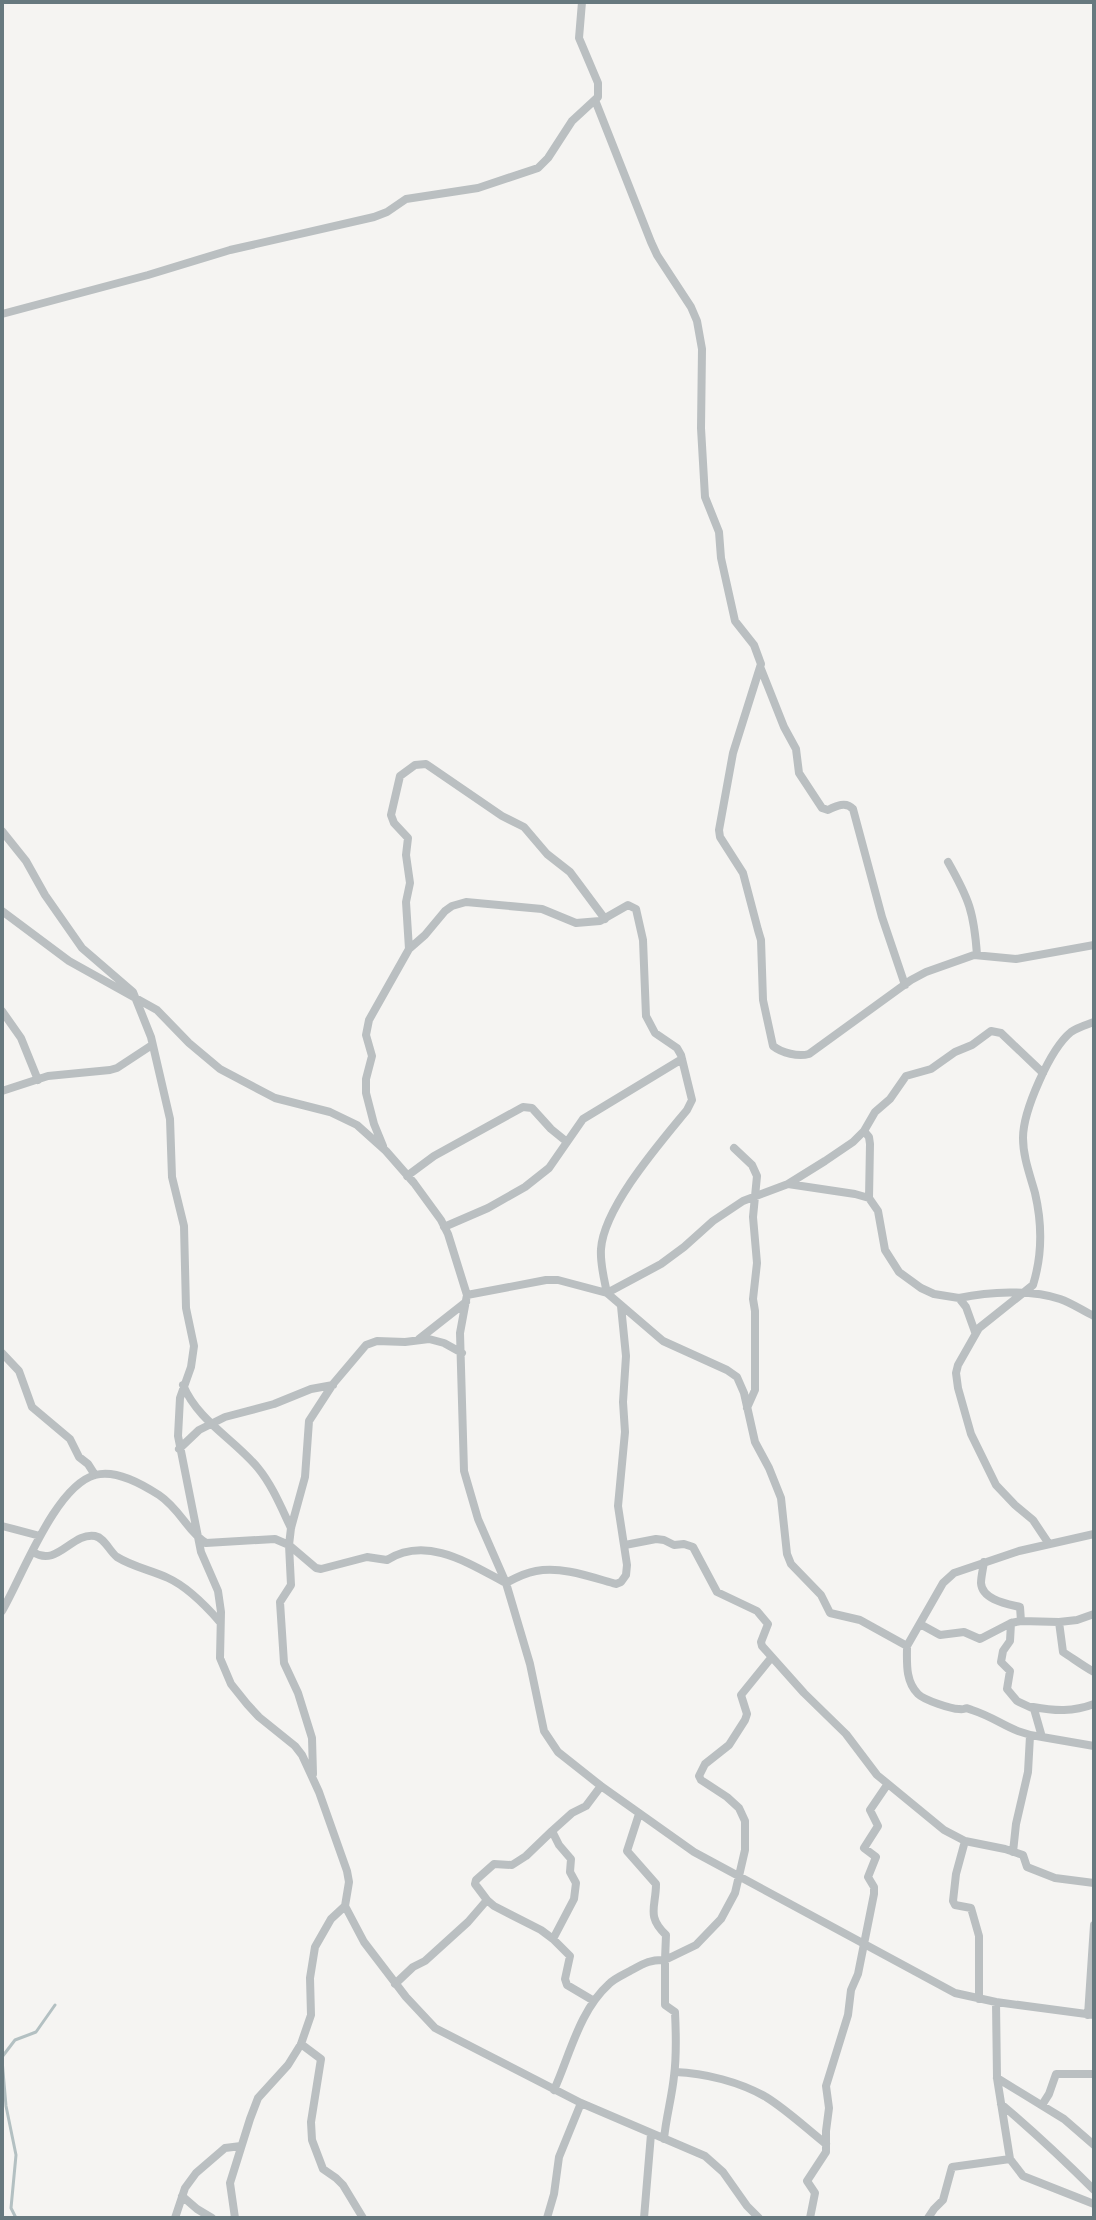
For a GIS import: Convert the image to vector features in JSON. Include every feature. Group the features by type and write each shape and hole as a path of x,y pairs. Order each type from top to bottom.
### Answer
{"street":[{"path":"2,314 230,250 374,217 406,199 478,188 538,168 572,121 595,100 598,93 598,83 580,44 578,32 582,2"},
{"path":"595,100 651,242 697,321 702,349 701,428 705,497 719,532 721,558 735,621 759,656 761,669 784,727 796,749 799,773 822,808 828,810 846,805 853,809 882,917 905,985"},
{"path":"761,669 733,753 719,830 745,879 761,940 763,1000 773,1046 802,1056 809,1054 926,972 977,955 1016,959 1094,945"},
{"path":"409,949 406,902 410,883 406,855 408,838 391,815 399,777 421,764 426,764 502,816 524,827 547,854 570,872 605,919"},
{"path":"2,831 23,857 82,948 128,987 135,997 152,1045 170,1119 172,1177 184,1226 186,1308 194,1346 179,1404 179,1449 198,1537 216,1582 221,1622 220,1658 231,1684 259,1717 302,1755 349,1882 345,1906 331,1919 315,1947 310,1978 311,2015 301,2044 288,2065 258,2098 241,2146 230,2183 235,2218"},
{"path":"948,862 972,910 977,955"},
{"path":"386,1151 374,1124 366,1093 365,1084 372,1056 366,1035 369,1020 409,949 445,911 466,902 542,909 576,923 605,919 628,905 636,909 643,940 646,1016 655,1033 677,1048 692,1100 642,1167 611,1217 601,1249 607,1293"},
{"path":"2,911 69,961 157,1010 220,1069 275,1098 321,1109 351,1121 386,1151 444,1227 466,1298 460,1333 464,1471 478,1519 506,1583 533,1676 544,1731 558,1752 694,1852 955,1993 1091,2015 1094,1925"},
{"path":"2,1011 21,1038 38,1080"},
{"path":"1049,1544 1030,1517 998,1487 971,1434 956,1369 975,1332 1033,1285 1040,1229 1023,1129 1043,1073 1055,1050 1070,1033 1094,1022"},
{"path":"607,1293 661,1264 731,1208 788,1184 839,1152 864,1131 873,1115 890,1099 906,1076 931,1069 991,1031 1001,1033 1043,1073"},
{"path":"2,1091 58,1075 117,1068 152,1045"},
{"path":"444,1227 488,1208 525,1187 549,1168 583,1119 682,1059"},
{"path":"407,1176 434,1156 523,1107 532,1108 567,1142"},
{"path":"864,1131 870,1144 869,1198 878,1211 885,1250 899,1272 934,1294 959,1298 990,1293 1034,1294 1060,1299 1094,1316"},
{"path":"734,1148 755,1169 757,1179 753,1217 757,1263 753,1299 755,1390 747,1409"},
{"path":"788,1184 869,1198"},
{"path":"418,1340 466,1298 546,1280 558,1280 607,1293 663,1341 737,1377 744,1393 755,1442 781,1498 785,1549 791,1564 821,1595 830,1613 860,1620 907,1646"},
{"path":"959,1298 966,1307 975,1332"},
{"path":"2,1611 58,1507 84,1479 103,1474 129,1479 162,1497 177,1509 206,1543 275,1539 289,1545 316,1568 364,1558 387,1560 398,1553 417,1550 447,1554 506,1583 537,1570 583,1574 616,1584 621,1582 626,1575 625,1545 618,1506 625,1432 626,1356 621,1306"},
{"path":"313,1779 312,1738 298,1693 285,1670 280,1602 291,1585 289,1545 305,1477 309,1421 333,1384 366,1345 377,1341 437,1340 462,1353"},
{"path":"2,1353 19,1371 32,1407 70,1439 79,1457 95,1475"},
{"path":"179,1449 193,1435 225,1417 333,1384"},
{"path":"183,1385 194,1406 256,1465 291,1528"},
{"path":"2,1526 40,1536"},
{"path":"1094,1534 984,1562 948,1577 907,1646 906,1671 920,1696 956,1709 969,1708 1030,1736 1094,1746"},
{"path":"33,1552 46,1556 58,1553 80,1539 96,1536 116,1556 178,1584 221,1622"},
{"path":"625,1545 656,1539 693,1547 717,1592 757,1611 768,1624 761,1644 771,1658 840,1728 887,1785 944,1830 965,1841 1023,1855 1029,1869 1044,1875 1094,1883"},
{"path":"984,1562 982,1588 1000,1603 1020,1607 1001,1660 1010,1671 1007,1689 1017,1701 1033,1707 1057,1711 1094,1704"},
{"path":"920,1624 940,1635 964,1632 980,1639 1016,1622 1059,1622 1094,1614"},
{"path":"1059,1622 1063,1652 1094,1672"},
{"path":"554,2090 569,2049 594,2001 613,1980 650,1960 665,1960 696,1945 721,1919 735,1893 746,1840 743,1813 699,1776 705,1764 726,1749 745,1720 747,1714 741,1695 771,1658"},
{"path":"1033,1707 1042,1737"},
{"path":"1013,1852 1028,1772 1030,1736"},
{"path":"810,2218 815,2193 807,2181 825,2155 829,2108 826,2086 848,2015 850,1992 858,1976 874,1890 868,1877 876,1857 865,1846 878,1826 870,1810 887,1785"},
{"path":"594,2001 567,1985 565,1979 570,1956 553,1939 494,1906 475,1884 496,1863 512,1865 526,1856 572,1813 586,1806 601,1786"},
{"path":"639,1814 627,1851 656,1884 653,1915 656,1926 666,1935 665,2005 675,2012 675,2072 664,2139"},
{"path":"552,1831 571,1859 570,1872 576,1883 573,1904 553,1939"},
{"path":"965,1841 953,1901 955,1905 970,1906 979,1933 979,1999"},
{"path":"395,1984 468,1922 487,1900"},
{"path":"345,1906 368,1947 395,1984 439,2031 581,2103 705,2156 717,2166 759,2218"},
{"path":"996,2002 997,2078 1010,2159 1023,2176 1094,2204"},
{"path":"301,2044 321,2059 311,2136 318,2158 323,2169 343,2185 363,2218"},
{"path":"675,2072 704,2074 753,2091 777,2105 826,2144"},
{"path":"1042,2105 1056,2074 1094,2074"},
{"path":"997,2078 1069,2122 1094,2145"},
{"path":"547,2218 559,2157 581,2103"},
{"path":"1001,2104 1094,2190"},
{"path":"644,2218 651,2134"},
{"path":"175,2218 192,2178 222,2149 241,2146"},
{"path":"928,2218 943,2200 954,2166 1010,2159"},
{"path":"182,2196 212,2218"},
{"path":"745,2218 747,2206"}],"waterway":[{"path":"2,2057 15,2040 36,2032 55,2005"},
{"path":"2,2060 6,2106 16,2155 11,2208 16,2218"}]}
